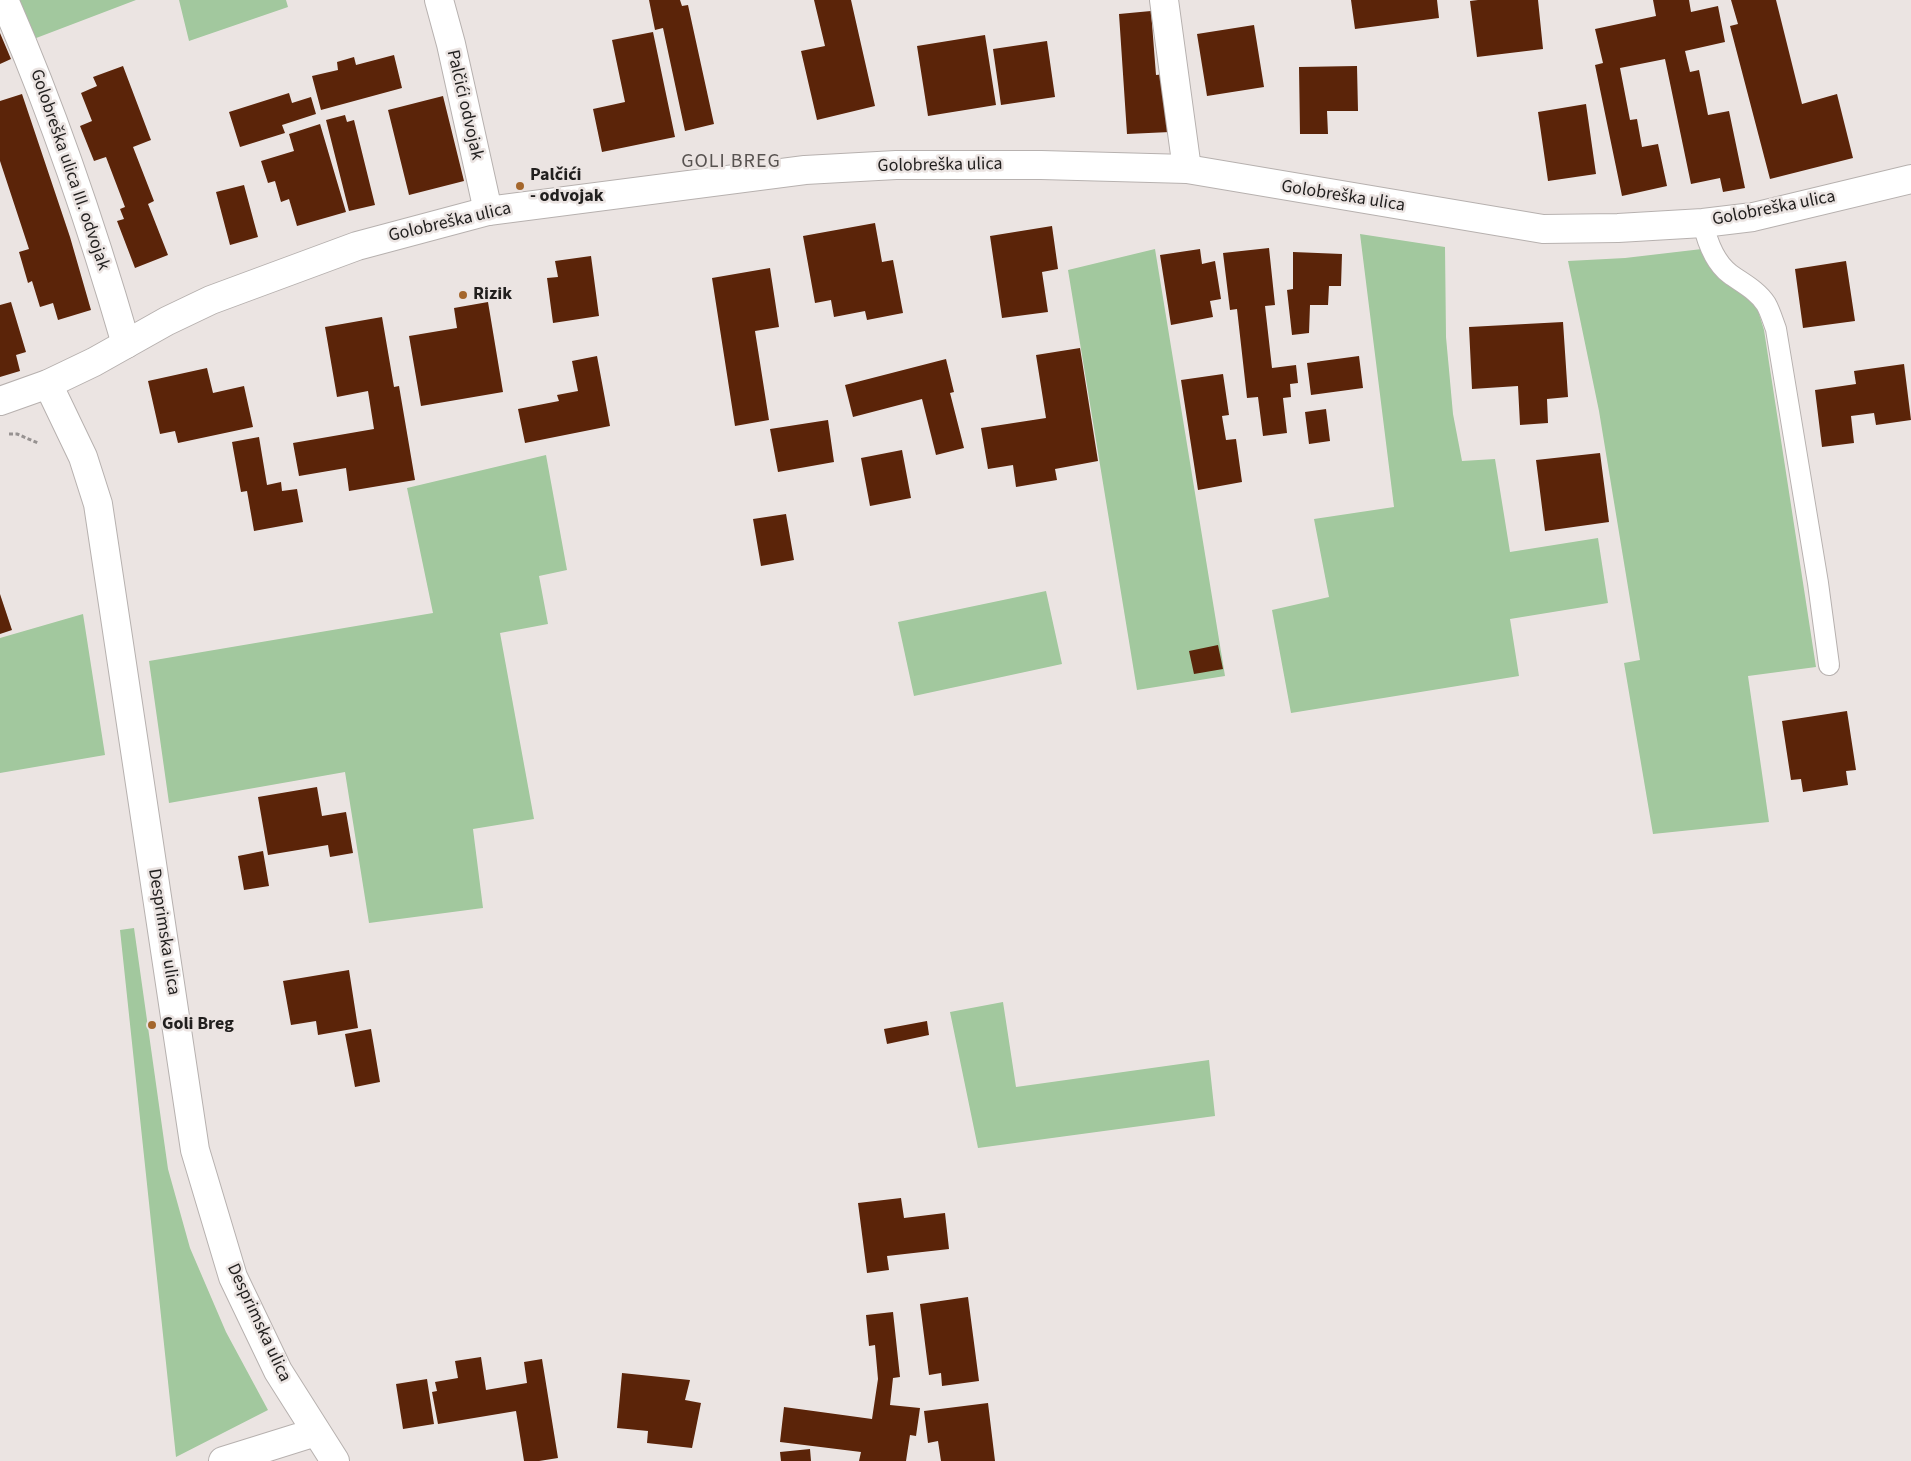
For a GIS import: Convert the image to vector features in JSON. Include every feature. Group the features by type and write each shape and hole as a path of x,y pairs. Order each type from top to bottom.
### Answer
{"street":[{"name":"Golobreška ulica III. odvojak","path":"4,0 32,64 96,243 126,344"},
{"name":"Palčići odvojak","path":"439,0 451,44 488,211"},
{"path":"1164,0 1187,169"},
{"name":"Golobreška ulica","path":"0,401 48,384 94,362 166,321 211,300 260,280 357,246 488,211 805,170 896,165 1040,165 1187,169 1543,229 1618,228 1702,223 1753,217 1911,179"},
{"name":"Desprimska ulica","path":"48,384 83,457 98,504 195,1150 233,1277 278,1371 335,1461"},
{"path":"223,1461 316,1432"}],"lane":[{"path":"1702,223 1708,242 1717,259 1728,272 1749,287 1766,304 1776,329 1818,583 1829,665"}],"green space":[{"path":"13,0 136,0 31,40"},
{"path":"179,0 286,0 288,7 189,41"},
{"path":"1360,234 1445,247 1446,337 1453,414 1462,461 1495,459 1510,552 1598,538 1608,603 1510,619 1519,676 1291,713 1272,610 1329,597 1314,519 1394,507"},
{"path":"1155,249 1225,676 1137,690 1068,270"},
{"path":"1702,249 1756,304 1764,330 1816,667 1748,676 1769,822 1653,834 1624,663 1640,660 1599,411 1568,261 1625,258"},
{"path":"546,455 567,570 539,576 548,624 500,633 534,819 473,829 483,908 369,923 345,772 169,803 149,661 433,613 407,488"},
{"path":"1046,591 1062,664 914,696 898,622"},
{"path":"83,614 105,755 0,773 0,638"},
{"path":"134,928 168,1169 190,1248 226,1332 268,1410 176,1457 120,930"},
{"path":"1003,1002 1016,1087 1209,1060 1215,1116 978,1148 950,1012"}],"building":[{"path":"649,0 680,0 682,6 688,5 714,124 685,131 663,28 655,30"},
{"path":"814,0 851,0 875,106 817,120 801,51 825,46"},
{"path":"1351,0 1437,0 1439,18 1355,29"},
{"path":"1538,0 1543,49 1477,57 1470,1"},
{"path":"1653,0 1689,0 1691,12 1718,6 1725,42 1685,51 1690,72 1699,70 1708,115 1729,111 1745,188 1723,192 1720,178 1691,184 1665,59 1620,68 1630,120 1637,119 1642,147 1658,144 1667,186 1622,196 1595,65 1603,63 1595,29 1656,16"},
{"path":"1731,0 1776,0 1802,104 1837,94 1853,158 1770,179 1730,26 1738,24"},
{"path":"1151,11 1156,75 1166,74 1170,132 1127,134 1119,14"},
{"path":"1254,25 1264,87 1207,96 1197,34"},
{"path":"653,32 675,137 602,152 593,109 625,102 612,40"},
{"path":"0,33 11,59 0,64"},
{"path":"985,35 996,105 928,116 917,46"},
{"path":"1047,41 1055,97 1001,105 993,49"},
{"path":"394,55 402,88 321,110 312,76 338,70 337,62 354,57 356,65"},
{"path":"123,66 151,140 133,147 154,201 148,204 168,255 135,268 117,221 124,219 120,209 125,207 106,157 94,161 80,126 92,121 81,93 97,86 93,77"},
{"path":"1357,66 1358,111 1327,111 1328,134 1300,134 1299,67"},
{"path":"289,93 292,103 311,97 316,114 282,125 285,133 240,147 229,112"},
{"path":"22,94 70,237 91,310 58,320 53,303 40,307 32,281 28,283 19,252 29,249 0,161 0,101"},
{"path":"443,96 464,181 409,195 388,110"},
{"path":"1586,104 1596,174 1548,181 1538,112"},
{"path":"345,115 347,122 354,120 375,205 349,211 326,120"},
{"path":"320,124 346,212 297,226 289,199 281,202 275,181 268,183 261,161 294,151 289,134"},
{"path":"244,185 258,237 230,245 216,192"},
{"path":"875,223 882,262 893,260 903,313 867,320 865,311 834,317 831,300 815,303 803,236"},
{"path":"1052,226 1058,269 1042,272 1048,312 1002,318 990,236"},
{"path":"1269,248 1275,305 1265,306 1272,368 1296,365 1298,383 1290,384 1291,397 1283,398 1287,433 1263,436 1258,397 1247,398 1237,309 1230,310 1223,253"},
{"path":"1200,249 1202,264 1215,261 1221,299 1210,301 1213,317 1171,325 1160,255"},
{"path":"1293,252 1342,254 1341,286 1329,286 1328,305 1310,305 1309,333 1292,335 1287,290 1293,289"},
{"path":"591,256 599,316 553,323 547,278 558,277 555,261"},
{"path":"1846,261 1855,321 1803,328 1795,269"},
{"path":"770,268 779,327 755,331 769,420 735,426 712,278"},
{"path":"11,302 26,352 16,355 20,371 0,377 0,305"},
{"path":"488,302 503,392 421,406 409,336 457,328 454,308"},
{"path":"382,317 394,387 399,386 415,480 349,491 346,468 299,476 293,443 374,429 368,391 337,397 325,327"},
{"path":"1563,322 1568,397 1547,399 1548,423 1520,425 1518,386 1472,389 1469,327"},
{"path":"1080,348 1098,461 1055,469 1057,480 1016,487 1013,465 988,469 981,428 1046,418 1036,355"},
{"path":"597,356 610,426 525,443 518,409 559,401 557,395 578,391 572,361"},
{"path":"1359,356 1363,388 1311,395 1307,363"},
{"path":"946,359 954,392 950,393 964,448 936,455 922,399 853,417 845,385"},
{"path":"1904,364 1911,420 1876,425 1874,413 1851,416 1854,443 1822,447 1815,390 1856,384 1854,371"},
{"path":"207,368 213,393 244,386 253,427 178,443 175,431 160,434 148,381"},
{"path":"1223,374 1229,415 1222,416 1226,440 1236,439 1242,482 1198,490 1181,380"},
{"path":"1326,409 1330,441 1309,444 1305,412"},
{"path":"828,420 834,462 778,472 770,429"},
{"path":"259,437 267,485 281,482 282,491 297,489 303,522 254,531 247,491 241,492 232,442"},
{"path":"902,450 911,498 870,506 861,458"},
{"path":"1600,453 1609,522 1545,531 1536,460"},
{"path":"786,514 794,560 761,566 753,519"},
{"path":"0,594 12,630 0,634"},
{"path":"1218,645 1223,669 1194,674 1189,651"},
{"path":"1847,711 1856,770 1846,771 1848,785 1803,792 1801,779 1791,780 1782,721"},
{"path":"317,787 322,816 346,812 353,853 330,857 328,845 268,855 258,797"},
{"path":"263,851 269,886 244,890 238,856"},
{"path":"349,970 358,1028 318,1035 316,1021 291,1025 283,981"},
{"path":"927,1021 929,1035 887,1044 884,1029"},
{"path":"371,1029 380,1082 355,1087 345,1034"},
{"path":"901,1198 904,1218 945,1213 949,1249 887,1256 889,1270 867,1273 858,1203"},
{"path":"968,1297 979,1381 942,1386 941,1373 929,1375 920,1304"},
{"path":"893,1312 900,1377 893,1378 890,1405 920,1408 916,1436 910,1435 906,1461 859,1461 861,1452 780,1442 784,1407 872,1419 878,1379 875,1345 869,1346 866,1315"},
{"path":"481,1357 486,1390 527,1383 524,1362 542,1359 558,1458 524,1461 516,1411 438,1424 432,1392 437,1391 435,1382 458,1378 455,1361"},
{"path":"622,1373 690,1380 685,1400 701,1403 692,1448 647,1443 648,1431 617,1428"},
{"path":"427,1379 434,1424 403,1429 396,1384"},
{"path":"988,1403 995,1461 941,1461 938,1441 928,1443 924,1411"},
{"path":"810,1449 811,1461 781,1461 780,1452"}],"place":[{"name":"Palčići - odvojak","path":"520,186"},
{"name":"Rizik","path":"463,295"},
{"name":"Goli Breg","path":"152,1025"}],"district":[{"name":"GOLI BREG","path":"731,163"}]}
